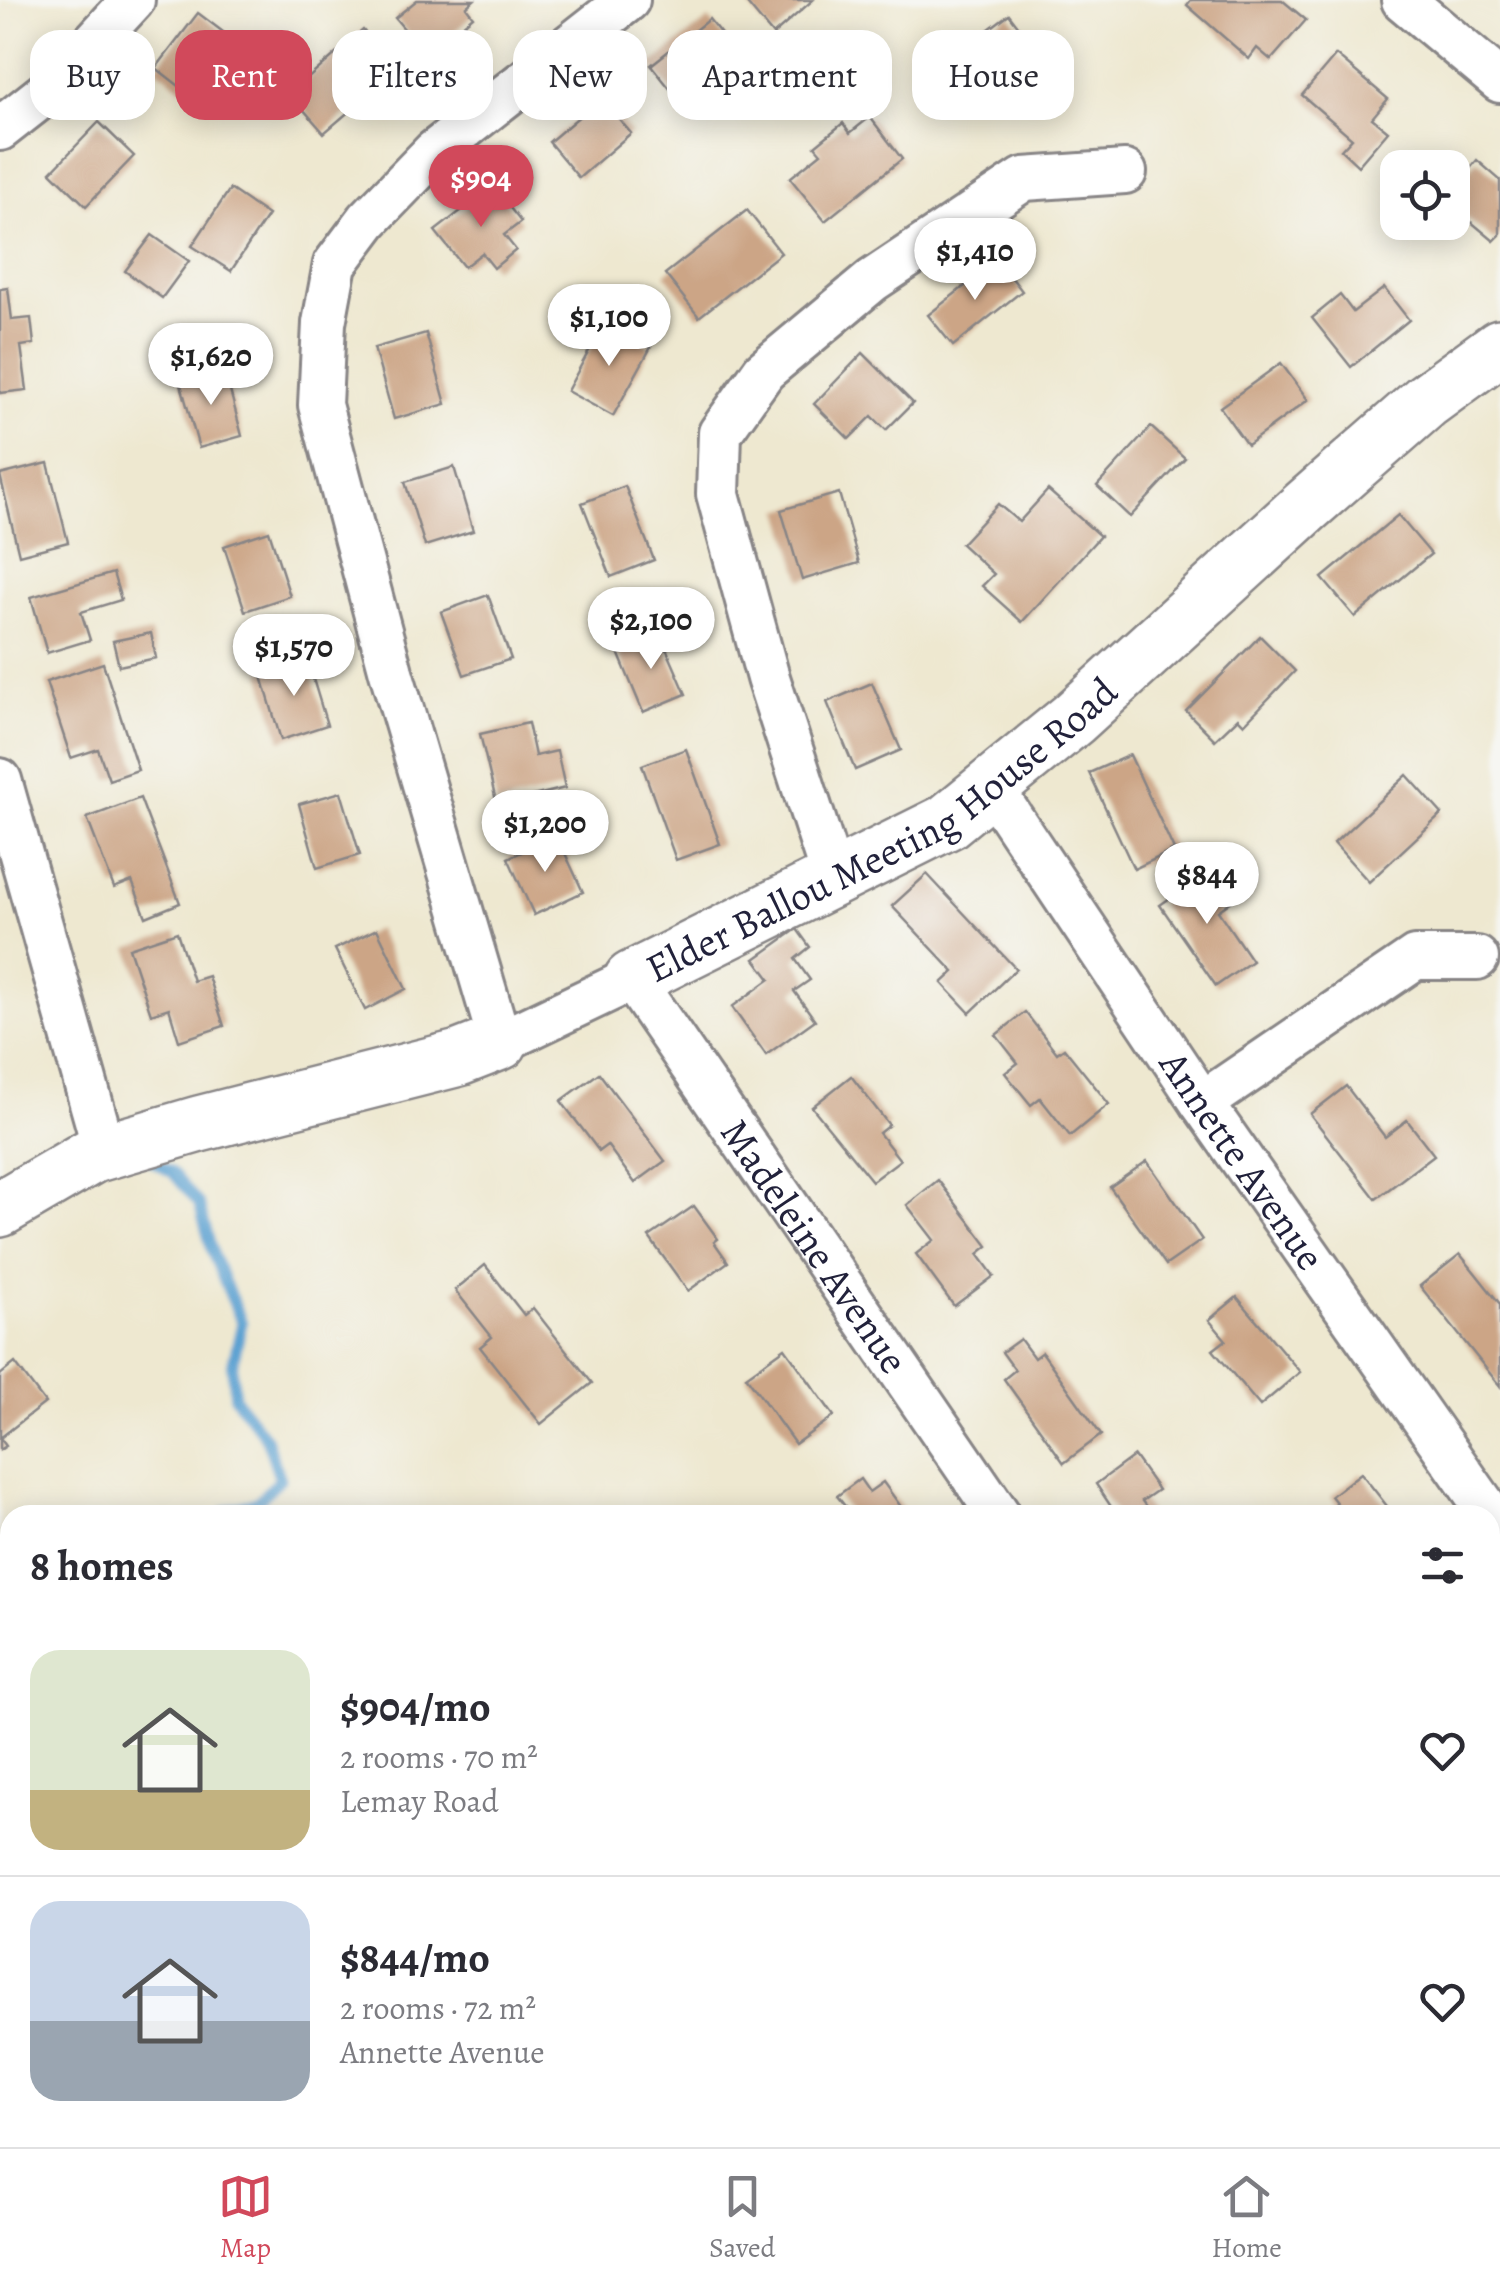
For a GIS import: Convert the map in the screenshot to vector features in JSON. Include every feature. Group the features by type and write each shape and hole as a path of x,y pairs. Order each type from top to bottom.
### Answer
{"street":[{"path":"0,130 51,88 133,0"},
{"path":"500,1042 391,672 320,405 324,323 335,264 368,220 434,152 628,0"},
{"path":"1403,0 1500,81"},
{"path":"833,878 768,678 718,494 720,433 764,370 874,280 1024,179 1125,172"},
{"name":"Elder Ballou Meeting House Road","path":"0,1209 76,1164 105,1152 460,1058 500,1042 947,822 1073,719 1426,401 1500,347"},
{"path":"0,780 105,1152"},
{"name":"Annette Avenue","path":"991,786 1202,1104 1484,1505"},
{"path":"1202,1104 1415,958 1477,958"},
{"name":"Madeleine Avenue","path":"632,979 992,1505"}],"building":[{"path":"417,0 474,0 466,7 473,16 456,30 405,30 395,18"},
{"path":"744,0 813,0 779,30 769,30"},
{"path":"1191,0 1282,0 1306,20 1271,60 1257,48 1249,59 1187,5"},
{"path":"198,13 220,30 185,30"},
{"path":"1009,14 1021,30 988,30"},
{"path":"709,19 718,30 695,30"},
{"path":"175,43 175,83 156,68"},
{"path":"667,52 667,85 651,65"},
{"path":"1336,55 1388,99 1372,118 1388,131 1358,166 1341,150 1352,138 1302,95"},
{"path":"332,57 332,120 339,120 324,133 312,119 312,75"},
{"path":"575,120 620,120 631,133 579,178 549,142"},
{"path":"866,120 872,120 902,159 825,221 790,178 821,153 815,146 843,123 850,133"},
{"path":"99,122 134,156 86,206 51,172"},
{"path":"1477,160 1500,180 1500,235 1494,241 1470,221 1470,168"},
{"path":"493,186 521,222 504,235 516,250 494,268 482,253 464,267 435,231"},
{"path":"230,189 268,215 231,271 192,246"},
{"path":"747,210 781,253 699,317 665,274"},
{"path":"152,235 189,261 162,298 125,271"},
{"path":"998,260 1022,291 953,346 928,315"},
{"path":"8,288 12,320 31,318 34,344 21,346 27,390 0,393 0,289"},
{"path":"1384,288 1409,320 1351,367 1312,318 1340,295 1353,312"},
{"path":"605,322 651,347 613,416 567,391"},
{"path":"426,333 446,404 394,419 374,348"},
{"path":"863,353 913,403 886,430 872,416 849,439 814,404"},
{"path":"1281,363 1308,400 1247,445 1220,407"},
{"path":"224,368 242,436 199,448 180,381"},
{"path":"1151,427 1185,458 1130,517 1097,486"},
{"path":"48,463 68,542 19,555 0,475"},
{"path":"454,467 473,531 425,546 405,482"},
{"path":"625,486 654,560 611,577 582,503"},
{"path":"1048,490 1100,536 1022,622 982,586 994,574 961,544 998,504 1019,522"},
{"path":"839,493 859,563 802,580 781,510"},
{"path":"1398,515 1431,554 1355,617 1322,578"},
{"path":"269,531 290,596 245,611 224,546"},
{"path":"113,573 121,600 81,612 90,640 47,653 31,597"},
{"path":"488,595 511,659 464,675 441,612"},
{"path":"659,632 686,694 643,712 617,650"},
{"path":"151,633 156,658 119,666 113,641"},
{"path":"1260,636 1295,671 1244,724 1238,718 1215,740 1186,711"},
{"path":"307,659 327,725 281,740 261,673"},
{"path":"103,663 138,770 109,780 98,749 71,758 46,682"},
{"path":"872,683 901,750 855,770 827,702"},
{"path":"528,723 535,756 557,751 565,788 497,805 480,734"},
{"path":"686,749 720,844 676,860 642,765"},
{"path":"1130,755 1174,850 1134,869 1089,773"},
{"path":"1407,775 1442,814 1369,882 1334,843"},
{"path":"341,792 360,855 317,868 299,804"},
{"path":"140,798 180,903 146,917 132,881 114,888 87,818"},
{"path":"557,836 583,892 534,915 508,858"},
{"path":"1210,870 1232,901 1218,911 1252,961 1216,986 1160,905"},
{"path":"927,874 1016,969 970,1013 942,983 954,972 892,906"},
{"path":"377,929 406,989 365,1010 335,949"},
{"path":"797,929 810,947 795,959 810,980 794,991 815,1020 766,1055 732,1007 770,979 755,959"},
{"path":"177,932 193,981 208,976 224,1026 179,1041 169,1008 151,1014 129,948"},
{"path":"1025,1012 1057,1053 1064,1048 1109,1104 1070,1136 1040,1098 1031,1105 1005,1073 1018,1063 996,1035"},
{"path":"599,1073 665,1161 635,1183 607,1145 599,1151 561,1101"},
{"path":"851,1076 889,1125 879,1133 900,1160 872,1181 812,1107"},
{"path":"1346,1086 1385,1137 1407,1120 1434,1155 1376,1199 1310,1114"},
{"path":"1147,1161 1202,1240 1166,1265 1110,1187"},
{"path":"938,1180 988,1246 978,1254 994,1276 954,1306 916,1254 934,1240 907,1205"},
{"path":"694,1206 718,1239 714,1242 728,1262 688,1291 649,1237"},
{"path":"1460,1254 1500,1304 1500,1386 1420,1286"},
{"path":"485,1265 524,1315 533,1308 592,1383 541,1424 480,1347 492,1337 455,1290"},
{"path":"1237,1297 1300,1372 1260,1406 1213,1350 1226,1340 1209,1320"},
{"path":"1020,1339 1034,1358 1042,1352 1101,1435 1064,1463 1004,1379 1015,1370 1002,1352"},
{"path":"785,1348 834,1416 795,1444 746,1376"},
{"path":"15,1363 45,1403 0,1438 0,1375"},
{"path":"1134,1456 1158,1490 1142,1501 1145,1505 1110,1505 1096,1484"},
{"path":"1361,1473 1386,1505 1338,1505 1331,1496"},
{"path":"860,1479 869,1492 883,1482 900,1505 844,1505 837,1496"}],"waterway":[{"path":"152,1161 173,1173 199,1204 214,1257 242,1323 232,1367 235,1398 266,1438 280,1479 257,1502 246,1505"}]}
